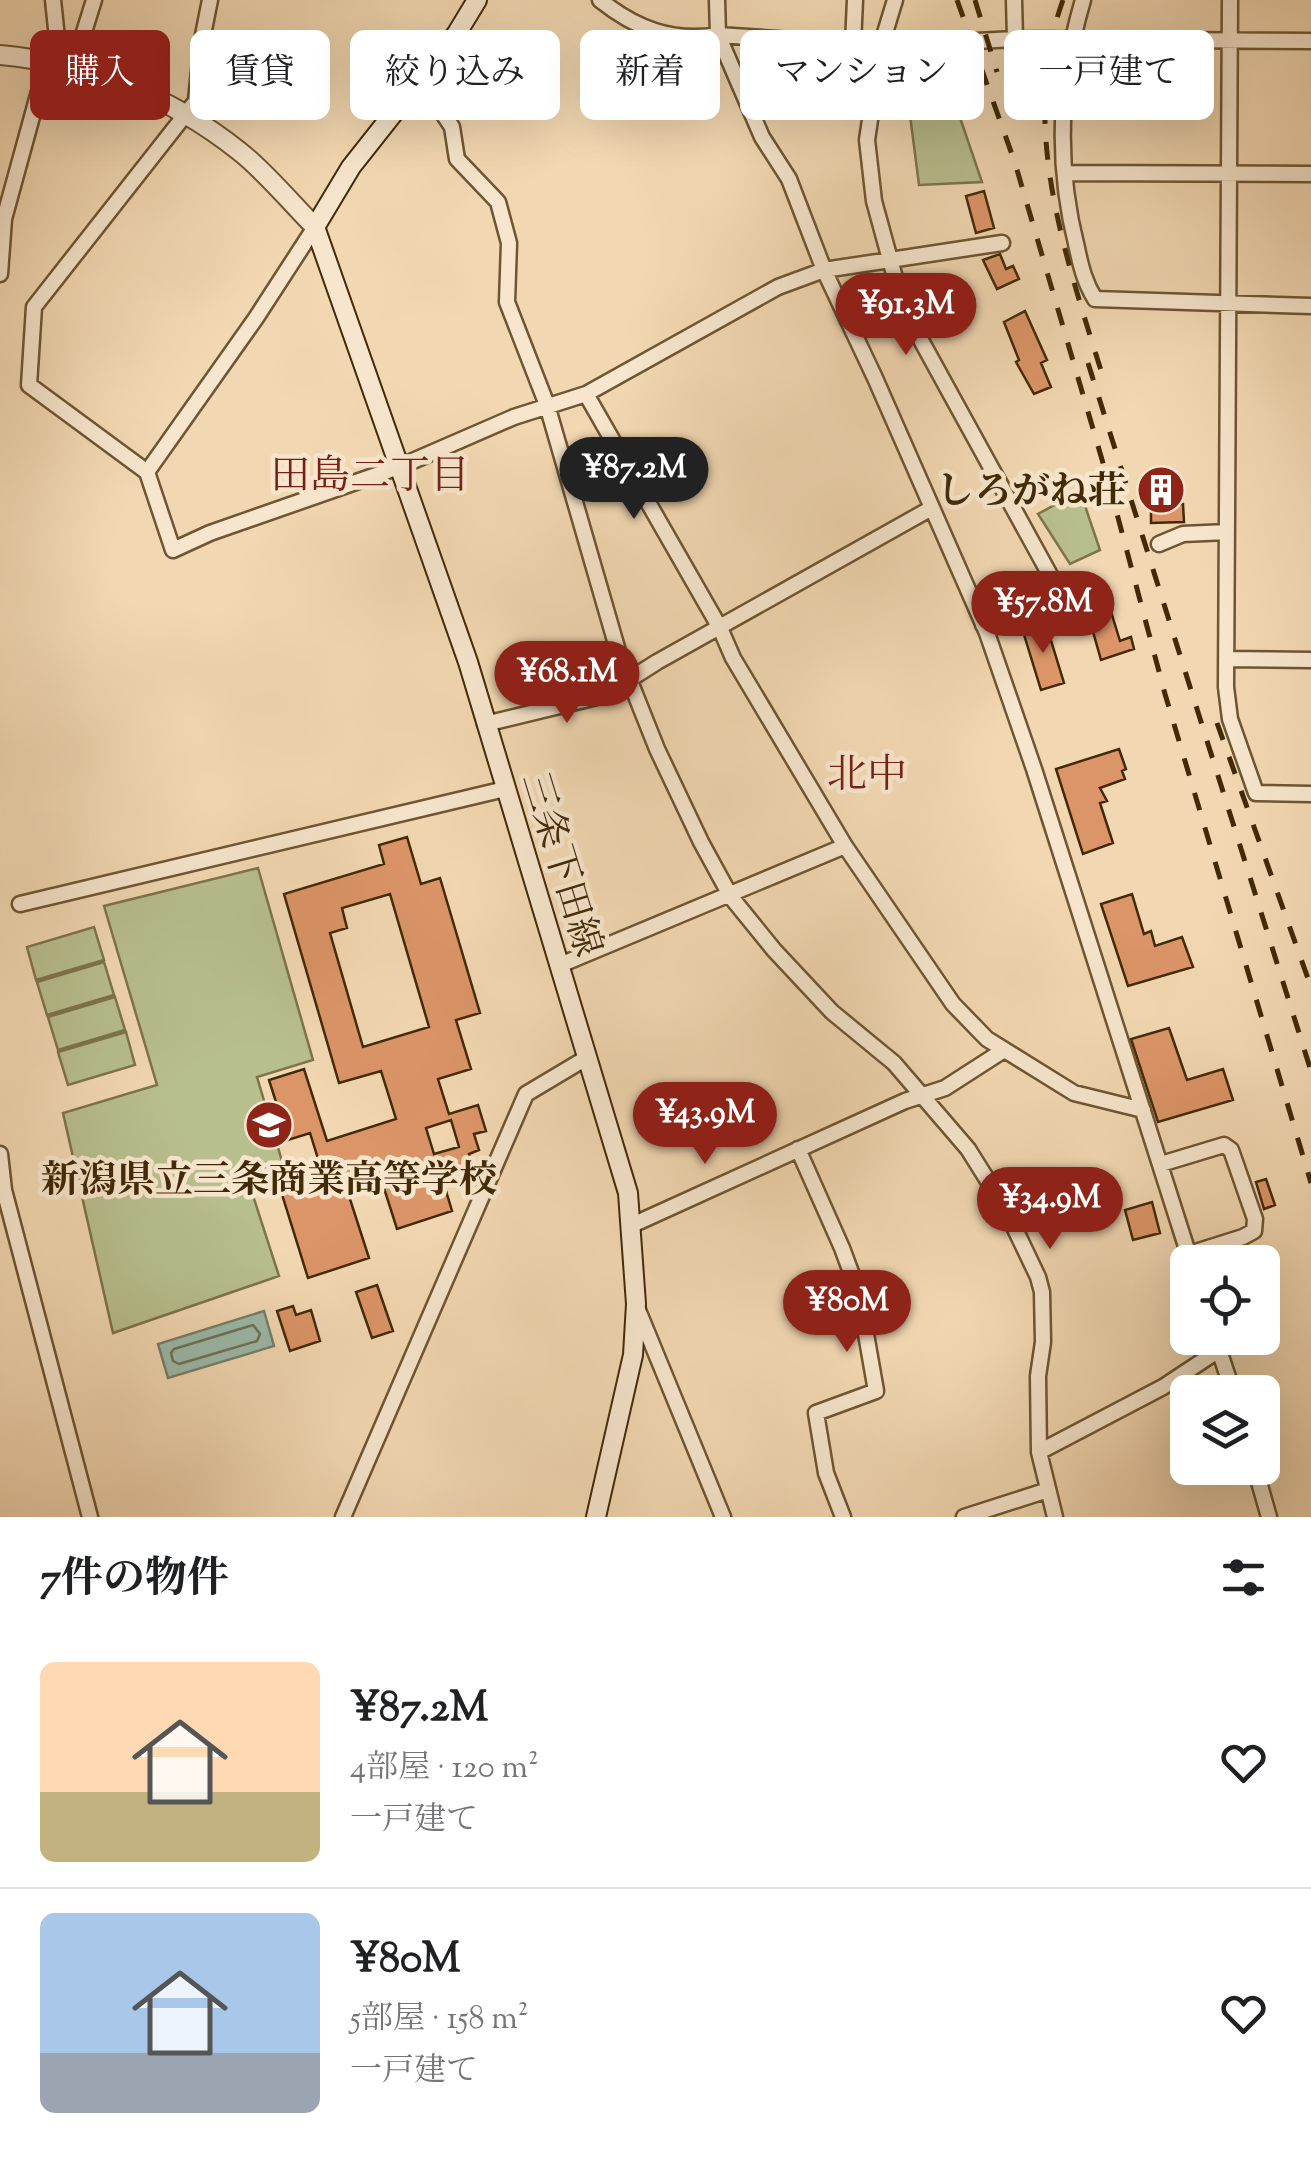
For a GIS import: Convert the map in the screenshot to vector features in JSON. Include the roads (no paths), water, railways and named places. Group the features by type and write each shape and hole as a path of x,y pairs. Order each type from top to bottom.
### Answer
{"main road":[{"path":"459,30 477,0"},
{"path":"0,55 30,59"},
{"path":"170,106 242,153 315,227 350,168 388,120"},
{"name":"三条下田線","path":"315,227 468,662 628,1192 636,1304 633,1355 596,1517"}],"street":[{"path":"53,0 56,30"},
{"path":"85,30 94,0"},
{"path":"210,0 196,101 34,307 30,385 147,472 173,550 210,532 399,467 547,405 586,394 778,288 824,270 1002,243"},
{"path":"600,0 646,30"},
{"path":"717,0 718,30"},
{"path":"854,30 855,0"},
{"path":"886,30 895,0"},
{"path":"1014,0 1015,30"},
{"path":"1075,30 1083,0"},
{"path":"1230,0 1226,532 1230,718 1256,793 1311,794"},
{"path":"720,40 762,137 789,179 824,270 876,378 982,625 1034,769 1186,1245"},
{"path":"1214,40 1311,41"},
{"path":"0,274 4,219 32,120"},
{"path":"447,120 457,159 498,202 508,243 507,302 547,405 618,651 657,749 730,897 832,1012 894,1063 925,1095 978,1164 1005,1208 1038,1277 1043,1342 1038,1376 1039,1452 1055,1517"},
{"path":"871,120 868,140 874,200 890,262 922,342 1050,574 1046,585 1000,605 984,617 982,625"},
{"path":"1063,120 1068,214 1086,286 1095,299 1311,306"},
{"path":"1065,174 1311,174"},
{"path":"147,472 315,227"},
{"path":"586,394 720,628 742,674 845,846 953,1004 986,1039 1074,1093 1143,1110"},
{"path":"485,724 605,696 657,662 930,509"},
{"path":"1159,544 1184,534 1226,532"},
{"path":"1226,658 1311,660"},
{"path":"20,904 505,790"},
{"path":"560,965 845,846"},
{"path":"630,1226 798,1149 945,1088 1004,1050"},
{"path":"343,1517 526,1094 588,1056"},
{"path":"1161,1164 1224,1144 1231,1150 1254,1219 1254,1231 1225,1245"},
{"path":"798,1149 858,1294 876,1391 816,1413 826,1472 843,1517"},
{"path":"0,1154 4,1190 90,1517"},
{"path":"636,1304 723,1517"},
{"path":"1039,1452 1164,1387 1203,1355"},
{"path":"1259,1485 1269,1517"},
{"path":"964,1517 1048,1490"}],"water":[{"path":"264,1311 274,1346 168,1378 158,1344"}],"railway":[{"path":"957,0 1015,163 1108,480 1165,694 1311,1183"},
{"path":"975,0 997,72"},
{"path":"1063,0 1050,47 1046,143 1062,238 1103,377"},
{"path":"1088,363 1311,1071"},
{"path":"1217,723 1311,987"}],"place":[{"name":"しろがね荘","path":"1161,490"},
{"name":"新潟県立三条商業高等学校","path":"269,1125"}],"district":[{"name":"田島二丁目","path":"370,474"},
{"name":"北中","path":"867,773"}]}
